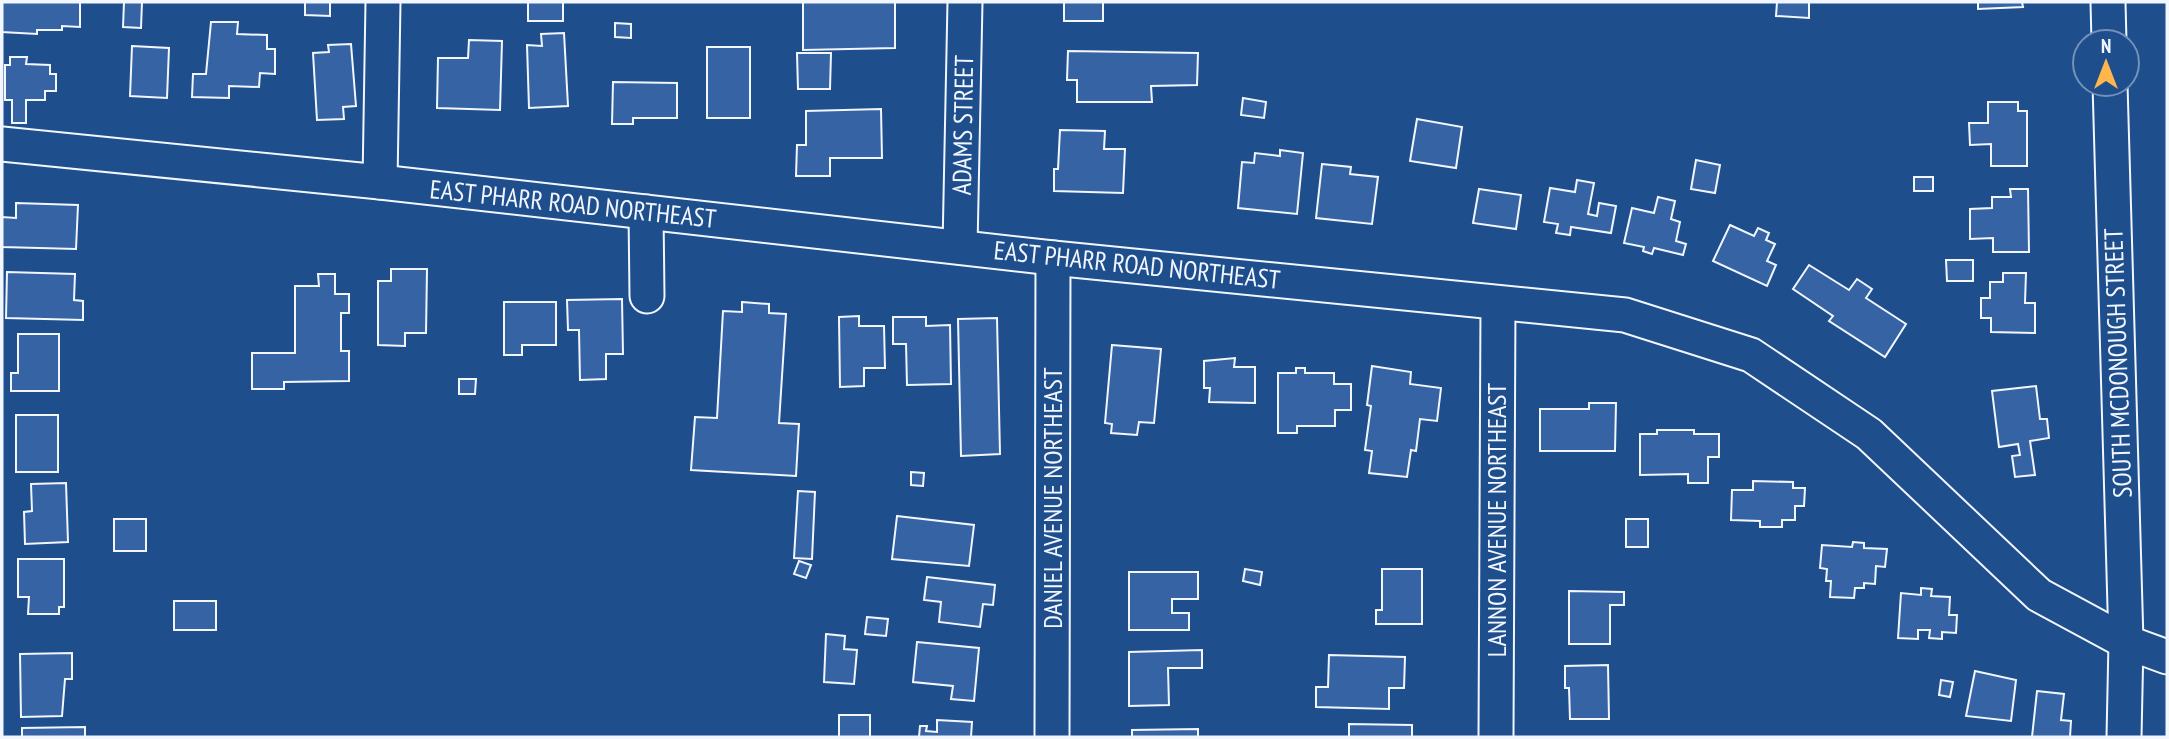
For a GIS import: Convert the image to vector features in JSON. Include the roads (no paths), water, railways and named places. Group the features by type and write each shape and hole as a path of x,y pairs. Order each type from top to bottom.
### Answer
{"street":[{"path":"380,182 383,2"},
{"name":"ADAMS STREET","path":"960,247 965,2"},
{"path":"2108,2 2109,28"},
{"name":"SOUTH MCDONOUGH STREET","path":"2110,98 2126,642 2124,737"},
{"name":"EAST PHARR ROAD NORTHEAST","path":"2,144 380,182 1053,258 1625,315 1751,355 1869,435 2039,595 2126,642 2167,657"},
{"path":"646,212 647,296"},
{"name":"DANIEL AVENUE NORTHEAST","path":"1052,737 1053,258"},
{"name":"LANNON AVENUE NORTHEAST","path":"1496,737 1498,303"}]}
